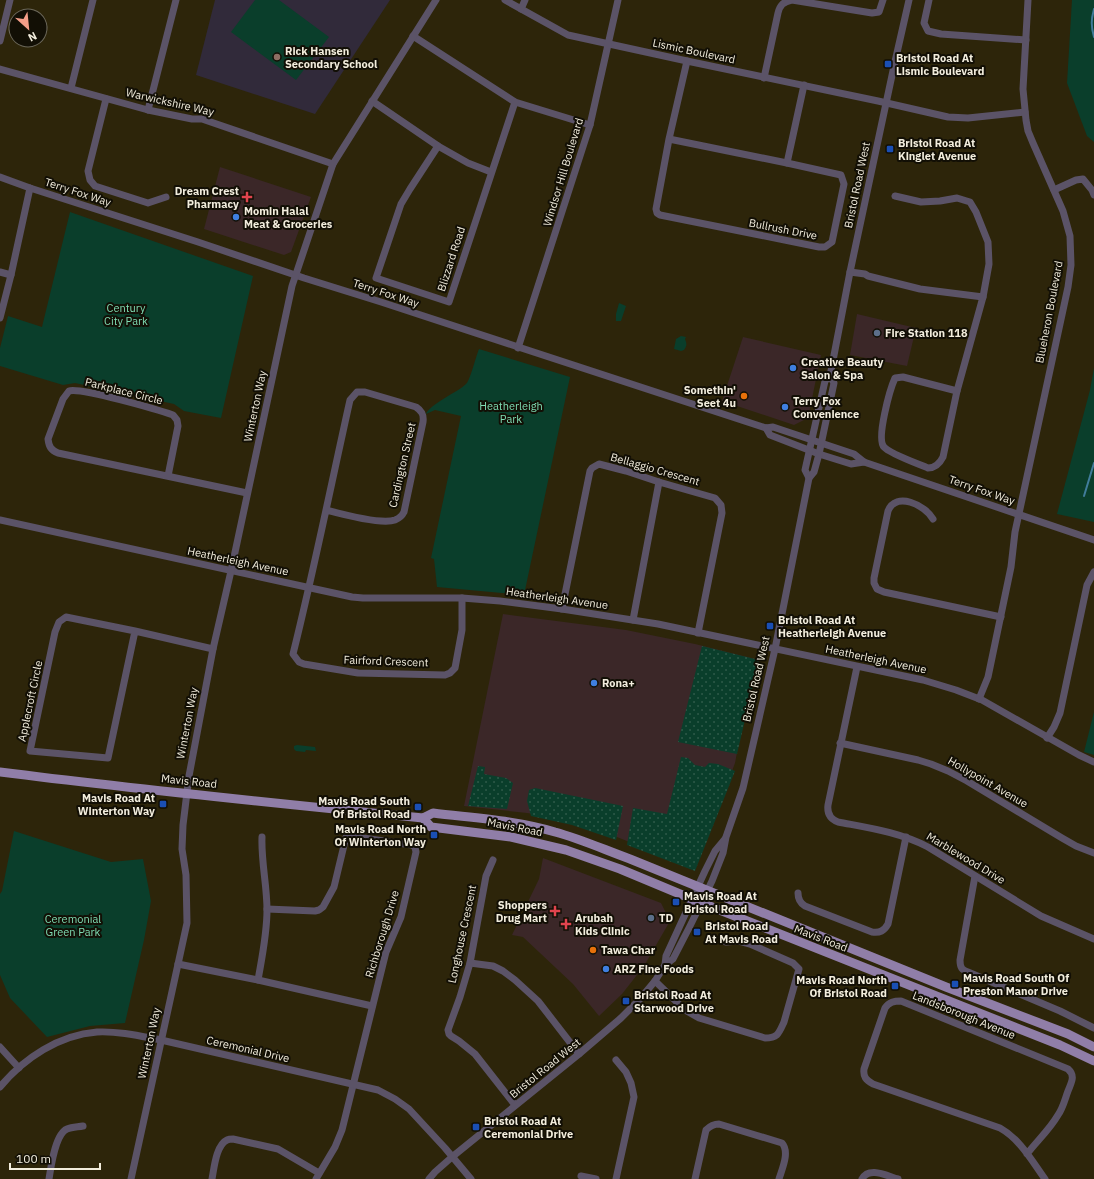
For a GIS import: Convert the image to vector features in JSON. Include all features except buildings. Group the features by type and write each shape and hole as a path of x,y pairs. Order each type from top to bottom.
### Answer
{"main road":[{"name":"Mavis Road","path":"0,772 268,803 423,818 433,813 514,823 554,832 591,844 938,984 1068,1034 1094,1047"},
{"name":"Mavis Road","path":"423,818 431,827 512,837 566,850 620,869 1060,1045 1094,1061"}],"street":[{"path":"0,41 10,0"},
{"path":"71,88 93,0"},
{"path":"148,110 176,0"},
{"name":"Winterton Way","path":"131,1179 187,923 186,875 182,849 188,776 213,649 295,275 333,164 436,0"},
{"name":"Lismic Boulevard","path":"505,0 568,35 764,78 804,85 948,117 968,118 1025,112"},
{"path":"521,9 525,0"},
{"name":"Windsor Hill Boulevard","path":"518,348 590,125 618,0"},
{"path":"764,78 778,13 784,2 792,0 872,13 878,12 883,0"},
{"name":"Bristol Road West","path":"809,478 805,470 809,450 825,381 830,376 850,272 909,0"},
{"path":"929,0 924,23 928,31 941,34 1026,40"},
{"name":"Blueheron Boulevard","path":"979,699 988,677 1011,567 1015,532 1068,287 1071,265 1070,236 1063,211 1028,131 1023,89 1028,0"},
{"path":"413,36 516,102 590,125"},
{"name":"Bullrush Drive","path":"669,139 787,163 841,176 844,184 843,195 832,242 825,247 819,248 660,215 657,213 656,209 669,139 687,61"},
{"name":"Warwickshire Way","path":"0,69 148,110 202,120 333,164"},
{"path":"787,163 804,85"},
{"path":"106,99 88,171 90,180 95,186 148,203 166,197"},
{"path":"372,101 438,146 468,163 492,172"},
{"name":"Blizzard Road","path":"438,146 401,204 376,278 448,302 516,102"},
{"name":"Terry Fox Way","path":"0,178 766,428 773,427 854,454 864,462 1094,540"},
{"path":"1054,190 1076,180 1083,179 1092,190 1093,198"},
{"path":"0,318 30,188"},
{"path":"895,196 921,202 957,198 970,202 976,212 988,242 989,264 983,297 957,391 941,462 931,468 928,468 891,452 883,446 880,440 880,435 891,388 895,378 903,377 957,391"},
{"path":"0,272 11,275"},
{"path":"850,272 865,274 920,289 983,297"},
{"name":"Bristol Road West","path":"429,1179 452,1157 580,1054 640,999 655,981 665,965 673,959 708,891 723,853 726,837 743,788 775,649 809,478 814,472 819,454 834,383 830,376"},
{"name":"Parkplace Circle","path":"168,476 178,426 176,418 169,413 77,390 70,391 64,397 48,439 49,445 53,451 247,494"},
{"name":"Cardington Street","path":"310,588 326,510 350,400 358,392 365,392 416,407 420,410 424,417 404,512 401,517 394,521 375,521 326,510"},
{"name":"Terry Fox Way","path":"766,428 770,435 819,454 851,464 864,462"},
{"name":"Bellaggio Crescent","path":"562,609 590,471 599,464 715,498 721,505 722,513 698,633"},
{"path":"633,620 659,482"},
{"path":"933,519 924,509 903,500 898,501 891,506 888,511 874,578 874,583 877,589 884,592 1000,617"},
{"name":"Heatherleigh Avenue","path":"0,520 310,588 363,598 462,598 562,609 633,620 934,683 979,699 1079,756 1094,762"},
{"path":"1047,738 1060,713 1087,585 1094,572"},
{"name":"Fairford Crescent","path":"310,588 293,654 299,662 304,664 358,673 450,673 455,668 462,630 462,598"},
{"name":"Applecroft Circle","path":"135,631 108,758 30,751 55,632 58,622 66,617 135,631 213,649"},
{"name":"Marblewood Drive","path":"857,667 827,809 831,818 838,822 894,833 928,847 1041,916 1094,939"},
{"name":"Hollypoint Avenue","path":"840,743 918,760 948,771 1076,846 1094,853"},
{"name":"Richborough Drive","path":"267,909 315,911 323,907 336,880 346,837 349,836 412,845 415,847 416,852 402,917 386,952 342,1130 335,1147 317,1176"},
{"path":"258,980 266,935 267,909 262,837"},
{"name":"Bristol Road West","path":"665,965 666,956 692,899 715,851 726,837"},
{"path":"798,893 802,904 805,906 872,932 880,932 885,930 888,924 906,837"},
{"name":"Longhouse Crescent","path":"493,860 486,876 470,963 460,998 448,1030 449,1034 475,1054 516,1105"},
{"path":"975,876 960,960 961,968 1060,1011 1094,1028"},
{"path":"655,981 685,1010 699,1018 765,1038 773,1038 776,1036 784,1022 799,969 794,963 750,944 739,941 726,942"},
{"path":"470,963 493,966 503,971 532,994 580,1054"},
{"path":"178,964 258,980 372,1006"},
{"name":"Landsborough Avenue","path":"1026,1154 1054,1122 1061,1111 1073,1077 1071,1071 901,1001 888,1004 885,1008 864,1070 864,1077 866,1080 872,1084 1000,1128 1016,1140 1026,1154 1045,1179"},
{"name":"Ceremonial Drive","path":"0,1087 8,1077 38,1053 56,1043 84,1034 110,1032 161,1040 378,1090 395,1099 419,1118 471,1179"},
{"path":"0,1047 19,1068"},
{"path":"616,1060 629,1078 634,1097 616,1179"},
{"path":"695,1179 706,1130 710,1126 719,1124 782,1143 786,1151 779,1179"},
{"path":"49,1179 55,1146 61,1134 66,1129 83,1126"},
{"path":"212,1179 219,1150 222,1144 227,1140 233,1139 278,1149 317,1176"},
{"path":"862,1179 864,1175 875,1172 898,1179"},
{"path":"582,1176 596,1179"}],"shaded area":[{"name":"Rick Hansen Secondary School","path":"215,0 390,0 315,114 196,75"},
{"path":"220,167 311,197 291,252 284,255 204,229"},
{"path":"857,314 916,328 907,366 850,355"},
{"path":"743,337 821,355 808,418 794,425 722,401"},
{"path":"503,614 626,630 695,644 755,659 735,763 702,852 677,861 607,833 569,820 527,813 464,806"},
{"path":"543,858 661,903 670,921 644,966 622,994 599,1016 573,984 523,937 512,935 539,879"}],"green space":[{"path":"255,0 279,0 329,37 296,80 231,32"},
{"path":"1072,0 1094,0 1094,142 1087,136 1067,83"},
{"name":"Century City Park","path":"70,212 253,276 221,418 184,411 174,404 75,383 63,385 0,366 0,348 8,316 42,327"},
{"path":"619,303 626,306 621,321 616,321 616,314"},
{"path":"681,336 686,337 686,347 681,351 674,349 676,339"},
{"name":"Heatherleigh Park","path":"479,349 570,377 524,595 437,587 434,559 431,558 461,416 435,410 426,414 438,402 468,382"},
{"path":"1094,368 1094,522 1057,514 1090,390"},
{"path":"702,646 759,660 737,754 678,742"},
{"path":"1094,712 1094,755 1084,752"},
{"path":"294,746 315,747 316,751 296,751"},
{"path":"681,757 688,758 695,765 705,767 709,763 718,764 735,771 695,871 627,845 633,808 667,814"},
{"path":"478,766 485,767 484,774 506,778 513,783 507,809 468,806"},
{"path":"535,788 623,806 616,840 572,825 531,816 527,801 529,790"},
{"name":"Ceremonial Green Park","path":"14,831 111,862 143,859 151,901 144,940 125,1023 90,1026 47,1037 10,998 0,975 0,894 2,891"}],"waterway":[{"path":"1094,9 1092,16 1092,30 1094,37"},
{"path":"1084,496 1094,463"}],"place":[{"name":"Rick Hansen Secondary School","path":"277,57"},
{"name":"Bristol Road At Lismic Boulevard","path":"888,64"},
{"name":"Bristol Road At Kinglet Avenue","path":"890,149"},
{"name":"Dream Crest Pharmacy","path":"247,197"},
{"name":"Momin Halal Meat & Groceries","path":"236,217"},
{"name":"Fire Station 118","path":"877,333"},
{"name":"Creative Beauty Salon & Spa","path":"793,368"},
{"name":"Somethin' Seet 4u","path":"744,396"},
{"name":"Terry Fox Convenience","path":"785,407"},
{"name":"Bristol Road At Heatherleigh Avenue","path":"770,626"},
{"name":"Rona+","path":"594,683"},
{"name":"Mavis Road At Winterton Way","path":"163,804"},
{"name":"Mavis Road South Of Bristol Road","path":"418,807"},
{"name":"Mavis Road North Of Winterton Way","path":"434,835"},
{"name":"Mavis Road At Bristol Road","path":"676,902"},
{"name":"Shoppers Drug Mart","path":"555,911"},
{"name":"TD","path":"651,918"},
{"name":"Arubah Kids Clinic","path":"566,924"},
{"name":"Bristol Road At Mavis Road","path":"697,932"},
{"name":"Tawa Char","path":"593,950"},
{"name":"ARZ Fine Foods","path":"606,969"},
{"name":"Mavis Road South Of Preston Manor Drive","path":"955,984"},
{"name":"Mavis Road North Of Bristol Road","path":"895,986"},
{"name":"Bristol Road At Starwood Drive","path":"626,1001"},
{"name":"Bristol Road At Ceremonial Drive","path":"476,1127"}]}
